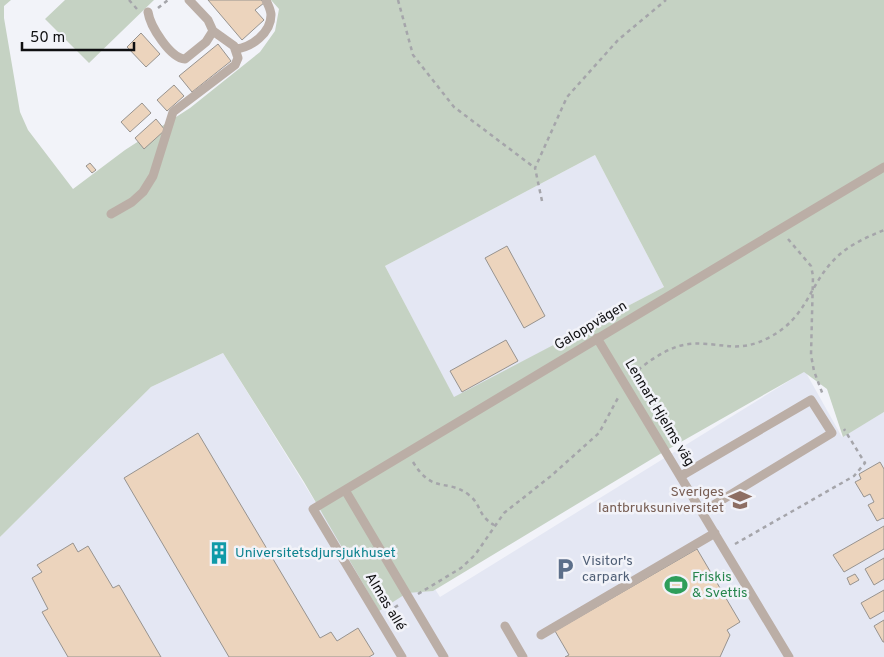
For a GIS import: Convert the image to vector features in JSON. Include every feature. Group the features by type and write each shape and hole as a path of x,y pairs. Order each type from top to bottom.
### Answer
{"lane":[{"path":"111,214 132,202 143,192 153,176 173,112 235,65 238,58 235,48 214,31 208,20 189,0"},
{"path":"235,48 243,48 260,37 269,26 271,13 266,0"},
{"path":"148,12 153,29 181,59 185,59 198,50 214,31"},
{"name":"Galoppvägen","path":"313,509 884,167"},
{"name":"Lennart Hjelms väg","path":"598,338 790,657"},
{"path":"681,476 811,400 832,433 702,512"},
{"path":"345,490 444,657"},
{"name":"Almas allé","path":"313,509 402,657"},
{"path":"541,635 715,533"},
{"path":"505,626 523,657"}],"path":[{"path":"398,0 412,55 454,107 535,168"},
{"path":"542,201 535,168 566,97 618,40 666,0"},
{"path":"782,229 812,266 811,355 814,371 823,395"},
{"path":"725,550 854,476 865,463 843,427"},
{"path":"407,452 423,477 434,484 460,490 470,496 484,519 494,525"}],"shaded area":[{"path":"595,155 664,287 454,398 385,266"},
{"name":"Sveriges lantbruksuniversitet","path":"223,353 322,513 370,486 440,597 805,371 842,437 884,412 884,657 0,657 0,537 151,387"}],"green space":[{"path":"0,0 11,0 4,6 4,18 20,112 28,130 73,189 125,150 190,108 260,52 275,31 279,9 271,0 884,0 884,412 843,437 827,389 804,372 665,451 433,591 407,593 379,611 304,482 223,353 151,387 0,537","holes":["595,155 664,287 454,397 385,266"]},
{"path":"65,0 154,0 89,63 45,19"}],"building":[{"path":"208,0 261,0 264,3 255,10 264,20 242,40"},
{"path":"141,33 160,54 146,67 127,47"},
{"path":"218,44 231,61 192,92 179,76"},
{"path":"174,85 184,96 167,111 157,100"},
{"path":"142,103 151,113 130,132 121,122"},
{"path":"156,119 165,130 144,149 135,138"},
{"path":"90,163 96,170 92,173 86,166"},
{"path":"507,246 545,316 524,328 485,258"},
{"path":"506,340 518,361 462,392 450,371"},
{"name":"Universitetsdjursjukhuset","path":"198,433 320,638 331,632 337,641 358,628 374,654 369,657 229,657 124,478"},
{"path":"880,462 884,469 884,519 877,521 868,505 874,502 870,494 864,497 855,482 861,479 859,474"},
{"path":"884,526 884,549 844,572 833,555"},
{"path":"73,543 78,552 88,546 113,588 119,585 161,657 68,657 42,612 48,609 32,578 42,572 37,565"},
{"name":"Friskis & Svettis","path":"697,549 740,622 727,630 730,635 720,657 565,657 569,655 555,631"},
{"path":"884,558 884,579 874,585 865,569"},
{"path":"855,574 859,580 850,585 847,578"},
{"path":"884,590 884,611 870,619 861,603"},
{"path":"884,620 884,642 883,642 874,626"}],"place":[{"name":"Sveriges lantbruksuniversitet","path":"740,500"},
{"name":"Universitetsdjursjukhuset","path":"219,553"},
{"name":"Visitor's carpark","path":"565,569"},
{"name":"Friskis & Svettis","path":"676,585"}]}
